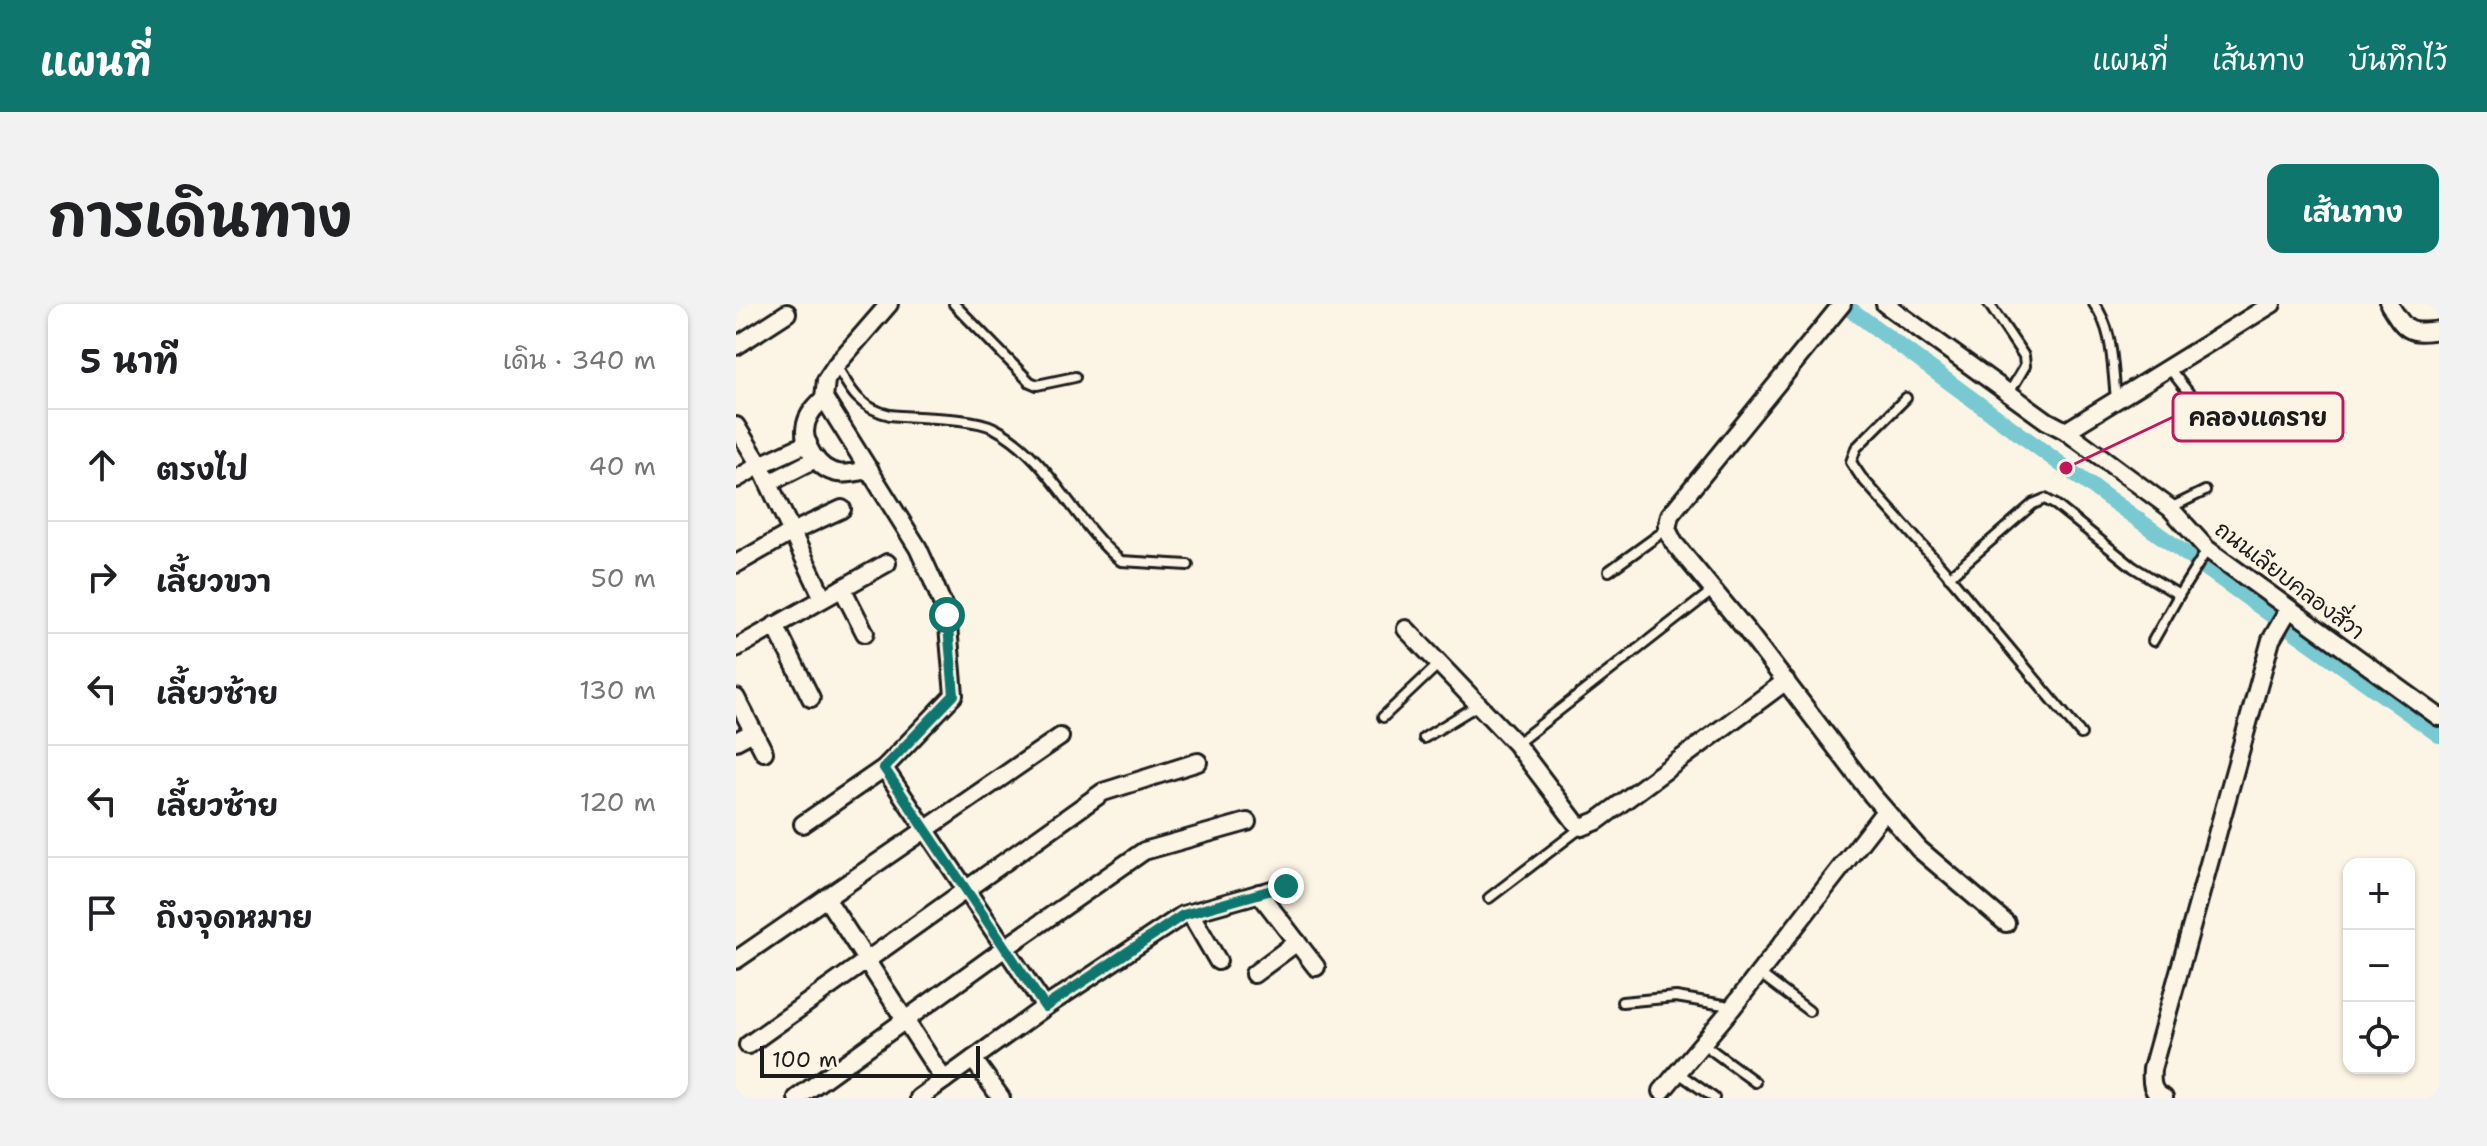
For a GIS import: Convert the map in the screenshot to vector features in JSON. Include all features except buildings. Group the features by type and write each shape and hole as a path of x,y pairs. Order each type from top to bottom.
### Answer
{"street":[{"path":"870,470 841,474 830,471 816,459 808,443 805,425 811,411 824,398 826,380 836,365 889,304"},
{"path":"1842,304 1670,515 1667,529 1674,543 1786,681 1885,811 1919,849 2006,923"},
{"name":"ถนนเลียบคลองสี่วา","path":"1885,304 2170,508 2204,555 2439,717"},
{"path":"2066,431 2272,304"},
{"path":"2389,304 2404,327 2418,333 2439,330"},
{"path":"736,346 787,313"},
{"path":"803,824 884,768 954,695 947,615 918,548 824,398"},
{"path":"736,426 760,465 823,598"},
{"path":"736,479 808,443"},
{"path":"769,483 816,459"},
{"path":"736,564 792,532 842,509"},
{"path":"736,648 887,563"},
{"path":"842,588 865,633"},
{"path":"2164,1098 2157,1095 2151,1084 2152,1069 2271,640 2286,614"},
{"path":"775,625 811,698"},
{"path":"1406,629 1516,744 1582,827 1610,812 1786,681"},
{"path":"736,698 764,752"},
{"path":"736,741 753,732"},
{"path":"736,960 1060,737"},
{"path":"748,1045 1103,792 1198,762"},
{"path":"884,768 1045,1007"},
{"path":"1662,1091 1732,1008 1885,811"},
{"path":"797,1098 1144,851 1247,822"},
{"path":"919,1098 1045,1007 1183,915 1286,886"},
{"path":"1259,893 1316,967"},
{"path":"826,898 944,1080"},
{"path":"1190,913 1218,961"},
{"path":"1254,974 1297,942"},
{"path":"973,1059 1001,1098"}],"lane":[{"path":"954,304 1030,382 1037,385 1075,377"},
{"path":"1989,304 2024,356 2025,366 2009,394"},
{"path":"2094,304 2109,330 2117,399"},
{"path":"836,365 848,387 866,407 878,412 977,423 994,428 1037,461 1096,537 1121,561 1188,565"},
{"path":"2168,368 2188,392 2198,412"},
{"path":"1906,398 1856,448 1851,462 2081,734"},
{"path":"2170,508 2205,491"},
{"path":"1949,577 2033,504 2045,499 2133,567 2179,595"},
{"path":"1609,571 1667,529"},
{"path":"2153,641 2204,555"},
{"path":"1516,744 1712,591"},
{"path":"1383,717 1440,663"},
{"path":"1424,738 1479,704"},
{"path":"1489,898 1582,827"},
{"path":"1759,973 1809,1011"},
{"path":"1622,1002 1676,997 1732,1008"},
{"path":"1702,1043 1755,1082"},
{"path":"1677,1072 1714,1098"}],"waterway":[{"path":"1843,304 2439,735"}],"place":[{"name":"คลองเเคราย","path":"2066,468"}],"route":[{"path":"947,615 954,695 884,768 1045,1007 1183,915 1286,886"}]}
